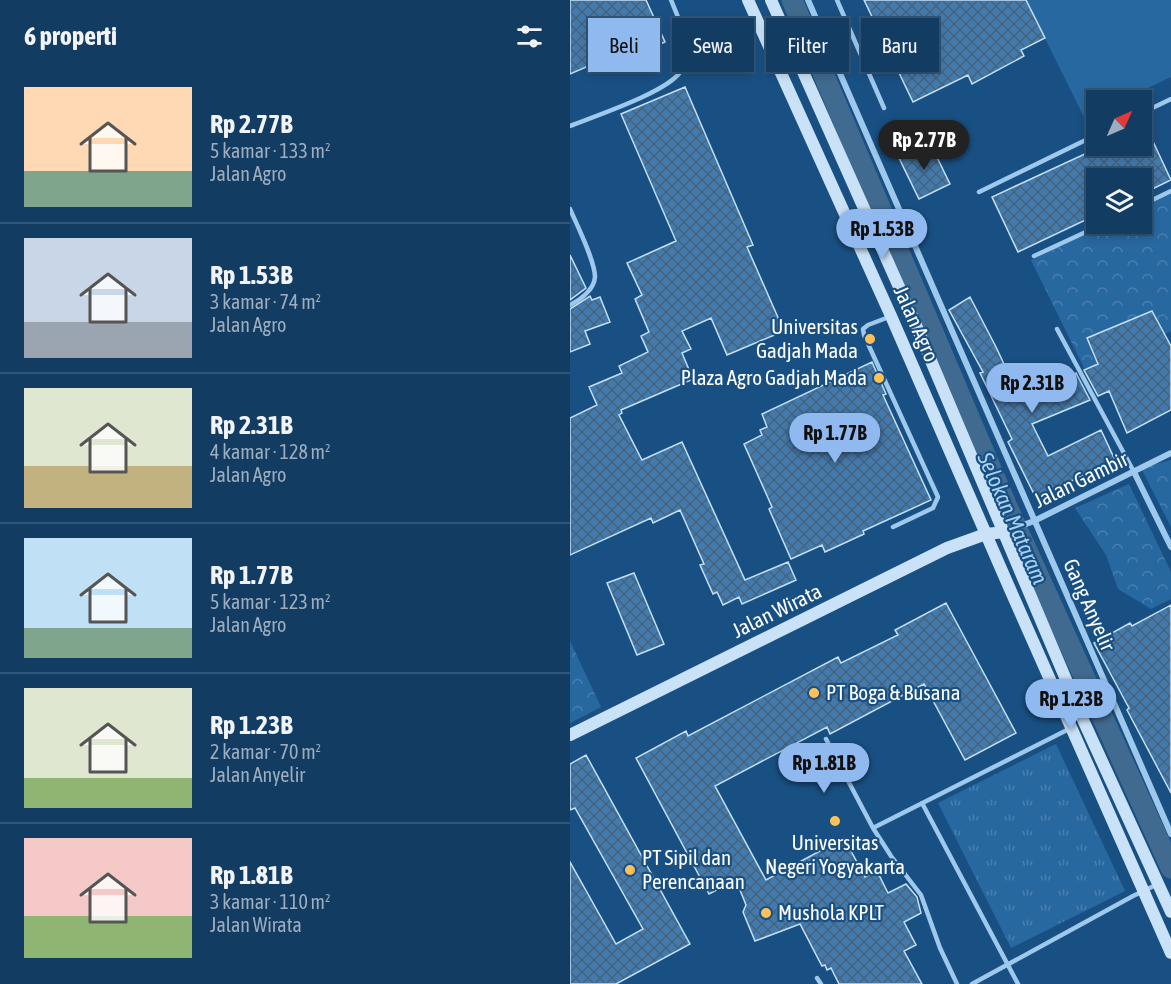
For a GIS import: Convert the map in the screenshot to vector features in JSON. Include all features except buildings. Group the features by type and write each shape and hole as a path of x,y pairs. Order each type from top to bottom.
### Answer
{"main road":[{"name":"Jalan Agro","path":"748,0 891,315 1171,953"},
{"name":"Jalan Agro","path":"771,0 1009,531 1084,722 1171,912"},
{"name":"Jalan Wirata","path":"570,735 940,552 986,534 1009,531"}],"street":[{"name":"Gang Anyelir","path":"808,0 1032,522 1171,834"},
{"name":"Jalan Gambir","path":"1009,531 1032,522 1171,453"},
{"path":"1134,472 1171,547"}],"lane":[{"path":"570,126 653,92 682,70 686,49 684,31 671,0"},
{"path":"837,0 884,108"},
{"path":"1152,108 1169,100 1171,108"},
{"path":"979,192 1086,140"},
{"path":"1152,200 1171,191"},
{"path":"570,209 589,254 595,278 588,293 570,305"},
{"path":"1034,256 1086,232"},
{"path":"891,315 868,325 863,330 864,334 938,497 933,508 893,527"},
{"path":"1057,329 1134,472"},
{"path":"873,828 1084,722"},
{"path":"826,739 873,828 921,895 940,948 957,984"},
{"path":"922,803 1018,984"},
{"path":"972,984 1158,884"},
{"path":"817,978 821,984"}],"green space":[{"path":"1026,0 1171,0 1171,77 1144,90 1086,90 1085,119"},
{"path":"1171,194 1171,331 1087,374 1031,260 1087,234 1152,234 1152,203"},
{"path":"1171,460 1171,527 1141,468"},
{"path":"1129,484 1171,572 1171,599 1151,609 1118,589 1106,555 1075,508"},
{"path":"570,641 601,707 570,723"},
{"path":"1056,744 1125,891 1011,948 938,803"}],"waterway":[{"name":"Selokan Mataram","path":"792,0 1008,509 1171,868"}],"place":[{"name":"Universitas Gadjah Mada","path":"870,339"},
{"name":"Plaza Agro Gadjah Mada","path":"879,378"},
{"name":"PT Boga & Busana","path":"814,693"},
{"name":"Universitas Negeri Yogyakarta","path":"835,821"},
{"name":"PT Sipil dan Perencanaan","path":"630,870"},
{"name":"Mushola KPLT","path":"766,913"}]}
